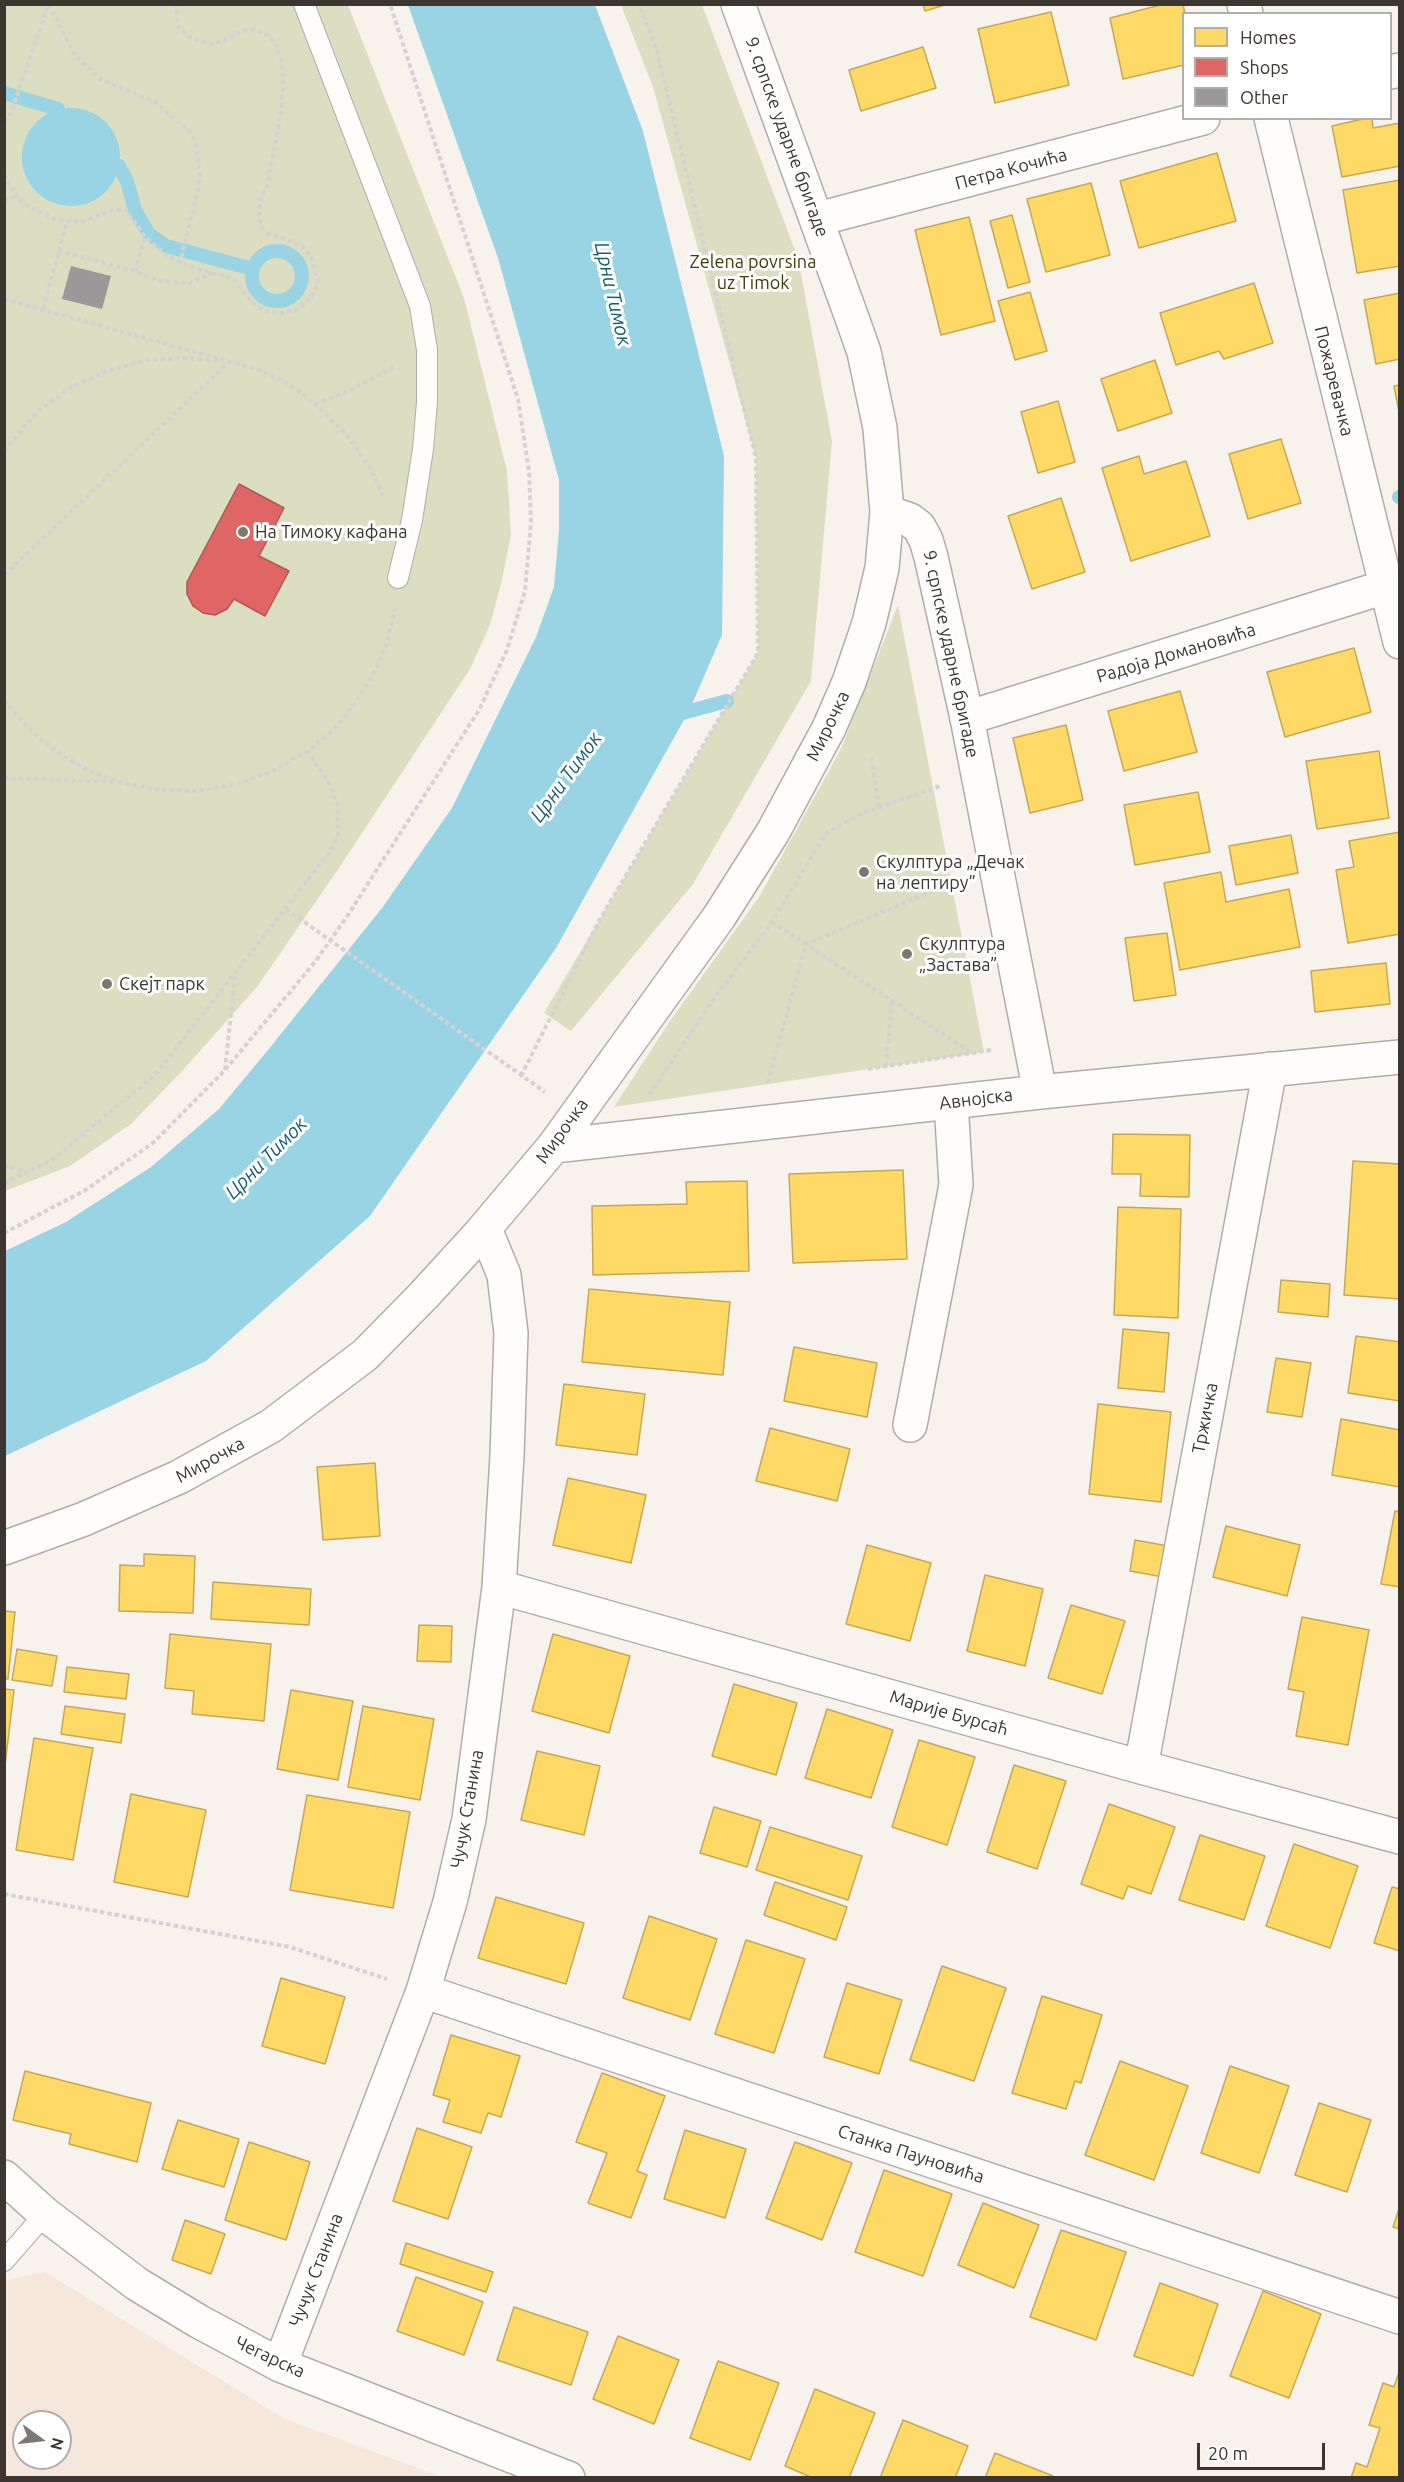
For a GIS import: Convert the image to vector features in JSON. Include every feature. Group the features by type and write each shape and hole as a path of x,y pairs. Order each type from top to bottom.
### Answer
{"street":[{"name":"9. српске ударне бригаде","path":"738,4 818,219 864,352 880,428 887,512 910,520 918,527 926,540 967,718 1040,1092"},
{"name":"Петра Кочића","path":"818,219 1195,120"},
{"name":"Пожаревачка","path":"1271,120 1400,642"},
{"name":"Мирочка","path":"4,1548 84,1519 179,1478 272,1426 365,1354 485,1229 554,1146 719,917 773,832 829,729 849,682 869,623 882,568 887,512"},
{"name":"Радоја Домановића","path":"967,718 1385,587"},
{"name":"Авнојска","path":"554,1146 1040,1092 1400,1057"},
{"name":"Тржичка","path":"1141,1767 1270,1069"},
{"path":"910,1425 956,1185 951,1102"},
{"name":"Чучук Станина","path":"280,2365 423,1991 450,1902 469,1819 499,1587 507,1456 511,1333 504,1275 485,1229"},
{"name":"Марије Бурсаћ","path":"499,1587 1400,1837"},
{"name":"Станка Пауновића","path":"423,1991 1400,2317"},
{"name":"Чегарска","path":"4,2177 45,2214 137,2284 198,2321 280,2365 568,2478"}],"lane":[{"path":"304,4 420,306 427,350 427,402 423,449 412,520 398,578"},
{"path":"4,2261 45,2214"}],"path":[{"path":"4,122 15,103 49,4"},
{"path":"49,4 76,56 87,67 100,79 155,102 188,130 196,142 201,175 180,262"},
{"path":"4,174 16,196 24,204 54,219 81,222 110,211 125,209 145,237 166,255 180,262 234,279 253,303 265,311 283,314 299,309 312,296 318,284 311,256 305,248 269,234 262,227 259,214 260,199 267,186 280,112 283,80 281,58 276,44 267,35 254,29 241,31 224,41 211,44 191,38 179,28 175,4"},
{"path":"286,909 521,1076 600,919 758,653 756,458 657,51 639,4"},
{"path":"4,111 11,113"},
{"path":"4,201 16,196"},
{"path":"43,309 67,222"},
{"path":"135,271 145,237"},
{"path":"58,251 172,283 189,283 214,273"},
{"path":"4,299 260,370 289,384 315,404 345,433 369,466 387,504"},
{"path":"315,404 344,393 427,350"},
{"path":"4,451 37,412 70,388 107,371 146,360 185,358 229,362"},
{"path":"4,575 229,362"},
{"path":"4,700 40,739 65,757 92,772 120,782 159,790 198,791 237,784 274,771 308,751 334,729 355,703 373,675 387,644 398,578"},
{"path":"4,1182 52,1159 156,1074 331,850 338,836 337,804 331,788 308,751"},
{"path":"871,758 879,807"},
{"path":"642,1136 644,1102 716,996 772,922 826,833 879,807 933,788 978,777"},
{"path":"4,778 120,782"},
{"path":"806,945 951,883 996,868"},
{"path":"772,922 973,1054"},
{"path":"768,1084 806,945"},
{"path":"4,1233 84,1191 153,1143 225,1070 236,974"},
{"path":"886,1066 892,1001"},
{"path":"4,1165 27,1172"},
{"path":"4,1894 290,1947 423,1991"}],"shaded area":[{"path":"45,2272 285,2419 442,2477 5,2477 5,2280"}],"green space":[{"path":"5,5 348,5 464,298 507,471 511,535 490,625 470,669 339,868 257,987 131,1124 70,1166 5,1191"},
{"name":"Zelena povrsina uz Timok","path":"621,5 702,5 798,258 832,441 811,681 693,884 571,1031 544,1013 758,653 756,458 653,87"},
{"path":"898,605 984,1052 614,1107 670,1021 759,897 841,749"}],"water":[{"name":"Црни Тимок","path":"408,5 595,5 643,131 724,456 722,635 689,711 556,948 370,1216 206,1361 5,1456 5,1251 66,1222 151,1167 219,1109 268,1050 382,908 452,808 536,637 554,587 559,530 559,480 498,258"},
{"path":"71,108 90,112 105,123 116,138 120,157 116,176 105,191 90,202 71,206 52,202 37,191 26,176 22,157 26,138 37,123 52,112"}],"building: Homes":[{"path":"923,4 948,4 925,11"},
{"path":"1164,4 1183,4 1182,65 1123,79 1110,18"},
{"path":"1051,12 1069,85 995,103 978,29"},
{"path":"923,47 936,88 861,111 849,70"},
{"path":"1358,120 1372,120 1373,128 1400,123 1400,166 1342,177 1332,126"},
{"path":"1217,153 1236,221 1139,248 1120,181"},
{"path":"1400,180 1400,266 1357,273 1343,190"},
{"path":"1091,183 1110,255 1046,272 1027,199"},
{"path":"1012,215 1030,282 1008,288 990,221"},
{"path":"969,217 995,321 941,335 915,230"},
{"path":"1254,283 1273,343 1224,359 1219,351 1176,365 1160,313"},
{"path":"1030,292 1047,351 1015,360 998,301"},
{"path":"1400,293 1400,359 1376,364 1364,300"},
{"path":"1155,360 1172,413 1118,431 1101,379"},
{"path":"1400,385 1400,417 1394,386"},
{"path":"1058,401 1075,462 1038,473 1021,412"},
{"path":"1281,439 1301,503 1248,519 1229,454"},
{"path":"1139,456 1144,474 1186,461 1210,536 1131,561 1102,468"},
{"path":"1061,498 1085,572 1032,589 1008,516"},
{"path":"1354,648 1371,712 1285,737 1267,672"},
{"path":"1180,691 1197,752 1124,771 1108,711"},
{"path":"1066,725 1083,800 1030,813 1013,738"},
{"path":"1379,751 1389,818 1317,829 1306,761"},
{"path":"1198,792 1210,852 1135,865 1124,805"},
{"path":"1400,832 1400,934 1348,943 1336,870 1354,867 1349,841"},
{"path":"1291,835 1298,873 1236,885 1229,846"},
{"path":"1221,872 1226,902 1289,889 1300,947 1180,970 1164,883"},
{"path":"1167,933 1176,995 1134,1001 1125,938"},
{"path":"1386,963 1390,1004 1315,1012 1311,971"},
{"path":"1113,1134 1190,1135 1189,1197 1140,1196 1141,1174 1112,1174"},
{"path":"1353,1161 1400,1164 1400,1299 1344,1295"},
{"path":"903,1170 907,1259 793,1263 789,1174"},
{"path":"747,1181 749,1271 593,1275 592,1206 687,1204 686,1182"},
{"path":"1118,1207 1181,1209 1178,1318 1114,1315"},
{"path":"1281,1280 1330,1284 1328,1317 1278,1312"},
{"path":"589,1289 730,1302 723,1375 582,1362"},
{"path":"1123,1329 1169,1333 1164,1392 1118,1388"},
{"path":"1356,1336 1400,1342 1400,1401 1348,1393"},
{"path":"794,1347 877,1363 867,1417 784,1401"},
{"path":"1276,1358 1311,1363 1302,1417 1267,1412"},
{"path":"564,1384 645,1394 637,1455 556,1445"},
{"path":"1098,1404 1171,1412 1161,1502 1089,1494"},
{"path":"1341,1419 1400,1430 1400,1487 1332,1475"},
{"path":"770,1428 850,1449 837,1501 756,1481"},
{"path":"375,1463 380,1536 323,1540 317,1467"},
{"path":"568,1478 646,1495 631,1563 553,1545"},
{"path":"1395,1511 1400,1512 1400,1587 1381,1584"},
{"path":"1226,1526 1300,1545 1287,1596 1213,1577"},
{"path":"1135,1540 1168,1546 1163,1577 1130,1571"},
{"path":"867,1545 931,1563 910,1641 846,1624"},
{"path":"144,1554 195,1556 193,1613 119,1611 120,1565 144,1566"},
{"path":"985,1575 1043,1589 1025,1666 967,1651"},
{"path":"213,1582 311,1589 309,1625 211,1619"},
{"path":"1071,1605 1125,1621 1102,1694 1048,1678"},
{"path":"4,1611 15,1612 8,1679 4,1678"},
{"path":"1302,1617 1369,1630 1348,1745 1296,1736 1304,1692 1288,1689"},
{"path":"419,1625 452,1626 451,1662 417,1661"},
{"path":"170,1634 271,1644 264,1721 192,1714 194,1691 165,1688"},
{"path":"553,1634 630,1656 609,1733 532,1711"},
{"path":"17,1649 57,1656 52,1686 12,1680"},
{"path":"67,1667 129,1674 126,1699 64,1692"},
{"path":"734,1684 797,1703 776,1775 712,1756"},
{"path":"4,1689 14,1690 4,1774"},
{"path":"291,1690 353,1701 338,1780 277,1769"},
{"path":"65,1706 125,1714 121,1743 61,1734"},
{"path":"363,1706 434,1719 420,1800 348,1787"},
{"path":"827,1709 893,1730 871,1798 805,1778"},
{"path":"34,1738 93,1748 73,1860 16,1850"},
{"path":"919,1740 975,1757 947,1845 892,1827"},
{"path":"537,1751 600,1766 584,1835 521,1820"},
{"path":"1014,1765 1066,1781 1037,1869 987,1852"},
{"path":"131,1794 206,1810 188,1897 114,1882"},
{"path":"307,1795 410,1812 393,1908 290,1890"},
{"path":"1109,1804 1175,1827 1151,1894 1128,1886 1123,1899 1081,1884"},
{"path":"714,1807 761,1821 747,1867 700,1853"},
{"path":"770,1827 862,1856 848,1900 756,1870"},
{"path":"1200,1835 1265,1856 1244,1920 1179,1900"},
{"path":"1294,1844 1358,1866 1330,1948 1266,1926"},
{"path":"775,1882 847,1907 836,1940 764,1915"},
{"path":"1392,1887 1400,1889 1400,1951 1374,1943"},
{"path":"496,1897 584,1923 566,1984 478,1958"},
{"path":"649,1916 717,1939 690,2020 623,1998"},
{"path":"746,1940 805,1959 774,2053 715,2034"},
{"path":"942,1966 1006,1988 974,2081 910,2060"},
{"path":"281,1978 345,1997 325,2064 262,2046"},
{"path":"847,1983 902,2000 879,2074 824,2057"},
{"path":"1042,1996 1102,2015 1081,2083 1075,2081 1066,2109 1012,2093"},
{"path":"451,2035 520,2056 501,2117 488,2113 481,2133 443,2122 450,2100 433,2095"},
{"path":"1120,2061 1188,2086 1154,2180 1085,2155"},
{"path":"1230,2066 1289,2086 1259,2173 1201,2153"},
{"path":"25,2071 151,2103 137,2162 69,2144 71,2134 13,2120"},
{"path":"602,2073 665,2096 637,2171 647,2175 631,2218 588,2203 607,2153 576,2142"},
{"path":"1319,2103 1371,2120 1347,2192 1295,2175"},
{"path":"178,2120 239,2139 224,2187 162,2169"},
{"path":"417,2128 472,2147 448,2219 393,2201"},
{"path":"685,2130 746,2149 725,2218 664,2199"},
{"path":"249,2142 310,2162 286,2240 225,2220"},
{"path":"795,2142 852,2163 822,2240 766,2218"},
{"path":"884,2170 952,2194 923,2276 855,2252"},
{"path":"983,2203 1039,2225 1014,2288 958,2265"},
{"path":"1400,2206 1400,2229 1393,2227"},
{"path":"185,2220 225,2234 211,2274 172,2260"},
{"path":"1061,2230 1126,2252 1096,2340 1030,2317"},
{"path":"406,2243 493,2272 486,2292 400,2264"},
{"path":"416,2277 483,2302 464,2355 397,2331"},
{"path":"1160,2283 1218,2304 1193,2376 1134,2356"},
{"path":"1263,2291 1321,2314 1289,2398 1230,2376"},
{"path":"514,2307 588,2332 571,2385 497,2360"},
{"path":"618,2336 679,2360 654,2424 593,2399"},
{"path":"718,2361 779,2383 750,2460 690,2438"},
{"path":"1400,2369 1400,2478 1351,2478 1356,2463 1367,2467 1380,2428 1369,2425 1383,2383 1394,2387"},
{"path":"815,2389 875,2413 849,2478 813,2478 785,2466"},
{"path":"903,2420 968,2446 955,2478 880,2478"},
{"path":"995,2453 1053,2476 1053,2478 985,2478"}],"building: Shops":[{"name":"На Тимоку кафана","path":"239,484 284,508 259,556 289,571 265,616 234,599 227,609 215,615 203,613 193,606 187,594 187,582"}],"building: Other":[{"path":"71,266 111,276 102,309 62,299"}],"waterway":[{"path":"4,93 58,109"},
{"path":"119,166 127,181 135,210 149,234 166,246 253,269"},
{"path":"277,251 295,258 302,276 295,294 277,301 259,294 252,276 259,258 277,251"},
{"path":"671,716 727,701"}],"place":[{"name":"На Тимоку кафана","path":"243,532"},
{"name":"Скулптура „Дечак на лептиру”","path":"864,872"},
{"name":"Скулптура „Застава”","path":"907,954"},
{"name":"Скејт парк","path":"107,984"}]}
